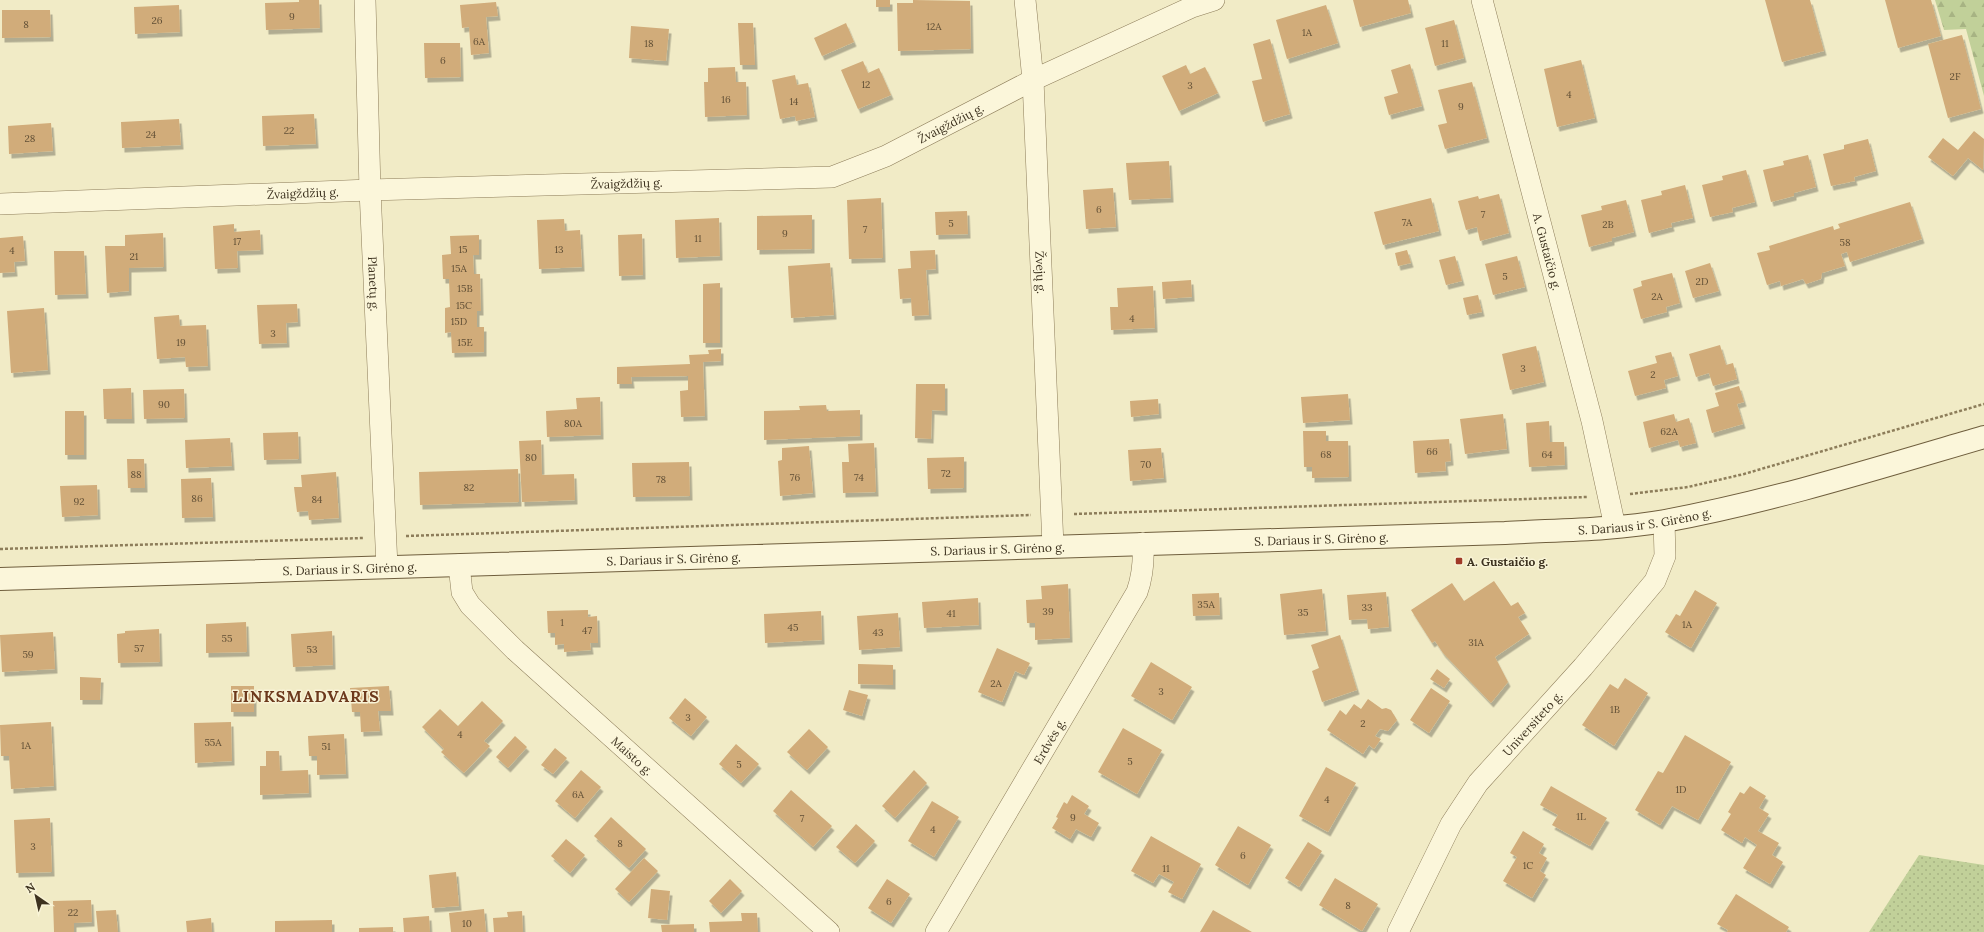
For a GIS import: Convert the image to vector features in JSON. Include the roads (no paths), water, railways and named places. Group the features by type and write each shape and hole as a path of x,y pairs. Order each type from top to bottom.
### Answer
{"street":[{"name":"Planetų g.","path":"365,0 370,190 387,567"},
{"name":"Žvejų g.","path":"1026,0 1033,80 1047,377 1053,546"},
{"name":"Žvaigždžių g.","path":"0,204 370,190 832,177 886,156 1033,80 1192,7 1214,0"},
{"name":"A. Gustaičio g.","path":"1482,0 1592,421 1615,527"},
{"name":"S. Dariaus ir S. Girėno g.","path":"0,579 1505,533 1615,527 1664,521 1786,494 1984,437"},
{"name":"Universiteto g.","path":"1398,932 1451,824 1478,783 1582,668 1655,581 1664,556 1664,521"},
{"name":"Erdvės g.","path":"936,932 1136,592 1142,578 1144,562 1143,543"},
{"name":"Maisto g.","path":"459,565 462,592 470,605 515,650 829,932"}],"place":[{"name":"A. Gustaičio g.","path":"1459,561"}],"district":[{"name":"LINKSMADVARIS","path":"306,696"}]}
